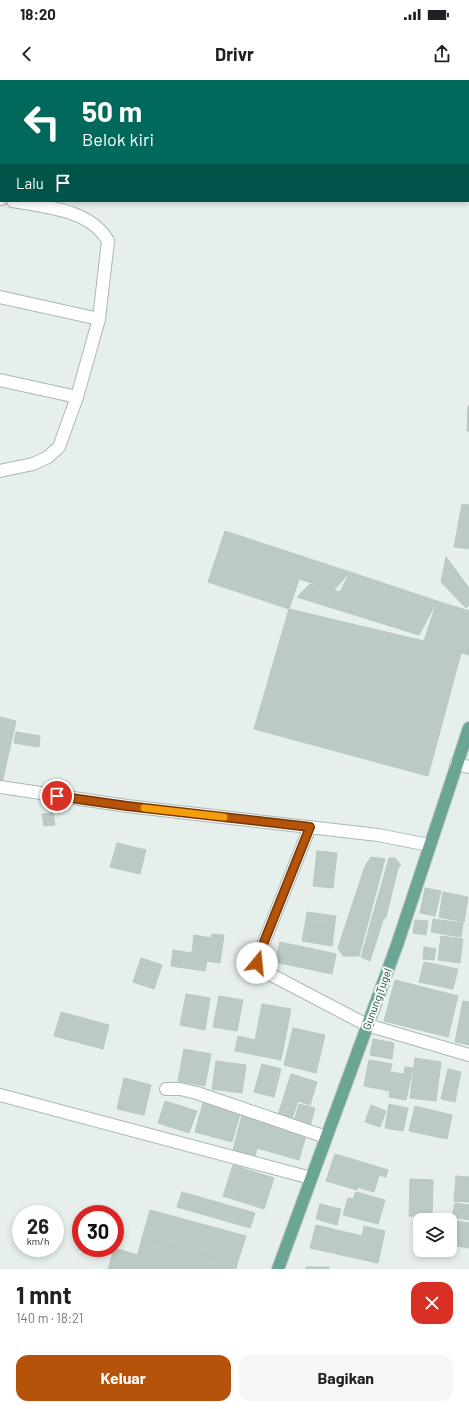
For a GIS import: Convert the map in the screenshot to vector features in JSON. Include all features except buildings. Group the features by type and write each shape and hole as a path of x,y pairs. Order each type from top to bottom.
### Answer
{"main road":[{"name":"Gunung Tugel","path":"278,1269 396,945 469,728"}],"street":[{"path":"0,471 33,464 48,457 59,447 77,397 99,319 108,241 102,230 81,216 65,211 18,202"},
{"path":"0,297 99,319"},
{"path":"0,380 77,397"},
{"path":"456,764 469,767"},
{"path":"0,787 127,806 378,835 429,845"},
{"path":"310,827 258,957 257,963 260,969 367,1025 469,1055"},
{"path":"166,1089 180,1089 192,1092 326,1138"},
{"path":"0,1096 311,1178"}],"slow traffic":[{"path":"144,808 224,817"}],"route":[{"path":"57,796 127,806 310,827 258,957 257,963"}]}
